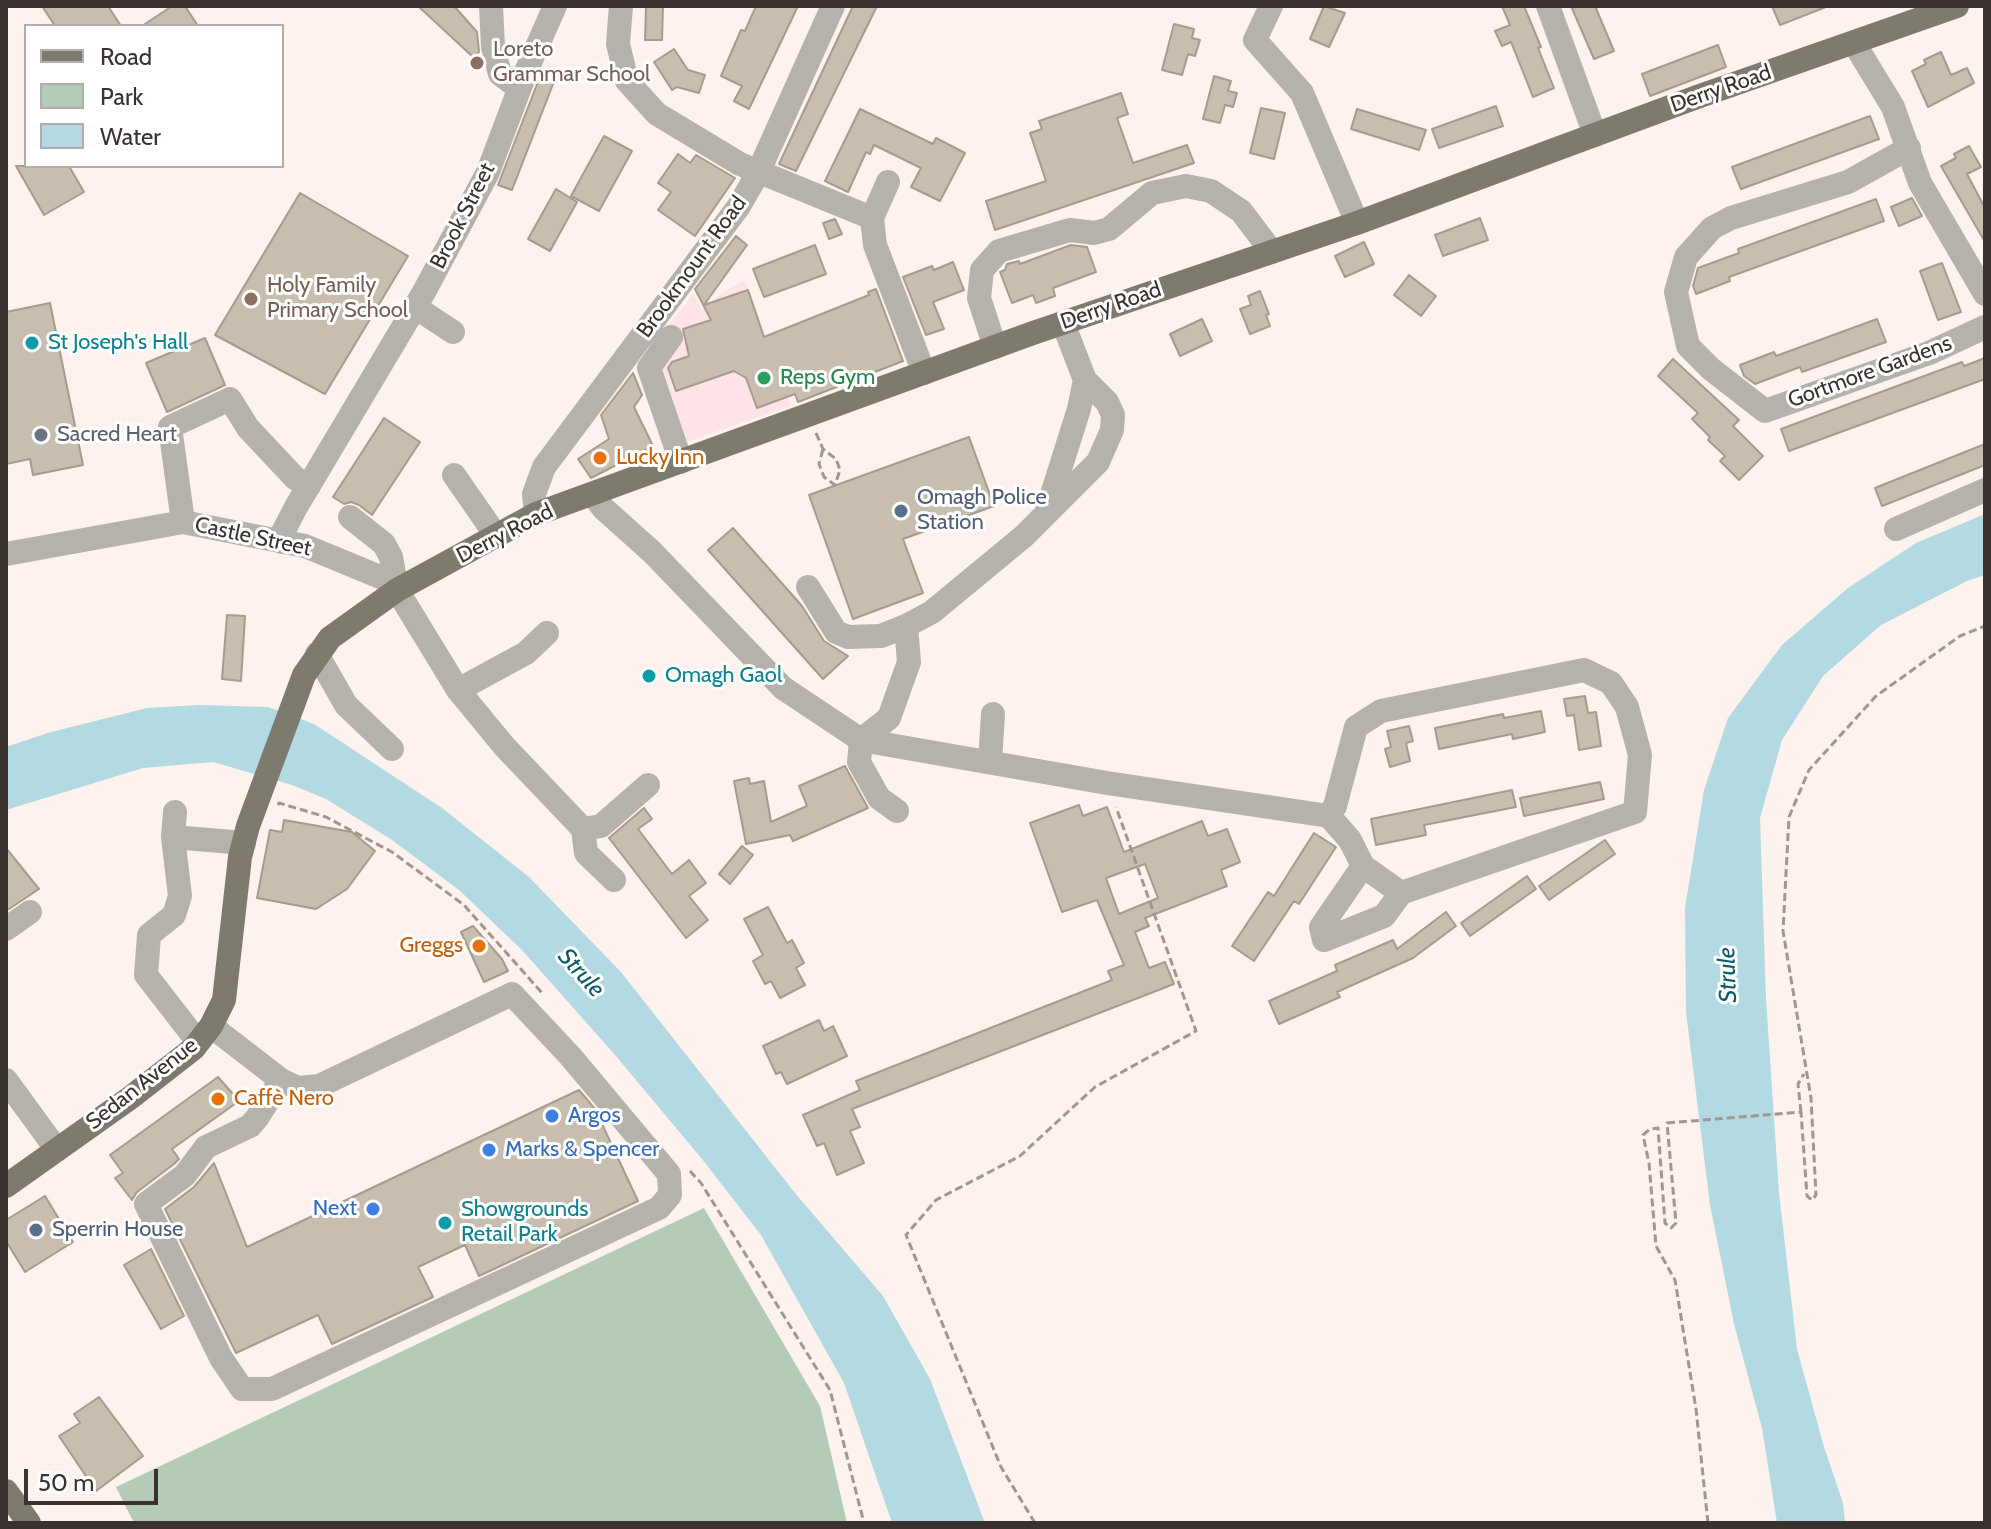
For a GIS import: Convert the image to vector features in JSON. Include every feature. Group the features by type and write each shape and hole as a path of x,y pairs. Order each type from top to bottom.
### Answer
{"main road":[{"name":"Derry Road","path":"253,807 304,675 330,638 397,590 536,514 995,347 1357,223 1957,6"},
{"name":"Sedan Avenue","path":"6,1186 130,1098 205,1034 224,1000 244,843 253,807"},
{"path":"6,1491 29,1523"}],"street":[{"path":"491,6 493,47 500,74 519,88"},
{"name":"Brook Street","path":"282,542 283,532 415,307 488,172 519,88 555,6"},
{"path":"621,6 618,44 627,81 657,114 758,173 872,218"},
{"name":"Brookmount Road","path":"536,514 534,494 544,467 739,206 758,173 833,6"},
{"path":"1271,6 1255,40 1302,93 1357,223"},
{"path":"1548,6 1595,135"},
{"path":"1854,43 1893,107 1920,183 1985,294"},
{"name":"Gortmore Gardens","path":"1909,148 1848,182 1731,218 1712,228 1686,257 1676,292 1688,346 1711,369 1765,411 1929,353 1985,327"},
{"path":"888,182 872,218 875,245 924,373"},
{"path":"995,347 979,298 982,270 999,251 1070,230 1094,233 1109,229 1152,193 1186,186 1211,191 1241,211 1272,252"},
{"path":"415,307 453,332"},
{"path":"808,587 836,632 848,637 881,636 906,626 932,612 1024,536 1055,498 1098,462 1112,430 1113,415 1107,402 1085,380 1063,323"},
{"path":"671,337 649,368 681,462"},
{"path":"1055,498 1085,380"},
{"path":"183,522 170,427 230,399 248,428 295,478 309,486"},
{"path":"454,475 495,534"},
{"path":"1896,529 1985,490"},
{"path":"592,494 783,688 861,740 1107,783 1329,816 1350,840 1363,866 1401,893"},
{"path":"350,517 384,544 391,557 397,590 458,690 504,746 583,829 586,853 614,880"},
{"name":"Castle Street","path":"6,554 183,522 305,546 385,579 397,590"},
{"path":"897,811 879,798 859,762 861,740 889,718 909,662 906,626"},
{"path":"458,690 526,653 547,633"},
{"path":"317,654 346,705 392,749"},
{"path":"1329,816 1335,806 1356,727 1381,711 1584,670 1611,683 1627,707 1640,755 1635,812 1401,893 1384,916 1324,940 1321,927 1363,866"},
{"path":"990,762 993,714"},
{"path":"583,829 601,826 648,785"},
{"path":"175,812 173,837 180,896 174,915 149,935 146,975 205,1034 298,1088 328,1083 512,994 571,1057 669,1174 670,1195 659,1208 272,1389 242,1389 221,1358 146,1204 185,1175 206,1147 250,1126 281,1080"},
{"path":"173,837 244,843"},
{"path":"6,929 30,912"},
{"path":"6,1080 57,1150"}],"path":[{"path":"808,415 823,449 836,459 840,470 835,485 824,477 819,464 823,449"},
{"path":"1805,1072 1798,1084 1799,1112 1807,1196 1812,1200 1816,1195 1811,1098 1783,931 1789,817 1809,770 1876,696 1960,636 1985,626"},
{"path":"1035,1523 1001,1467 906,1235 936,1200 1020,1156 1095,1087 1196,1031 1107,783"},
{"path":"1708,1523 1696,1409 1675,1280 1656,1246 1649,1163 1643,1135 1650,1129 1658,1128 1665,1223 1671,1228 1676,1223 1667,1123 1799,1112"}],"shaded area":[{"path":"745,280 791,406 671,447 637,366 693,294 702,310"}],"green space":[{"path":"704,1208 820,1406 847,1523 134,1523 116,1487"}],"water":[{"name":"Strule","path":"1985,514 1985,575 1881,625 1823,676 1782,740 1760,818 1766,999 1779,1193 1797,1349 1843,1503 1845,1523 1777,1523 1762,1428 1734,1324 1710,1205 1686,1012 1685,908 1704,790 1728,718 1782,645 1848,588 1916,543"},
{"name":"Strule","path":"199,705 268,707 314,724 442,808 529,877 621,972 795,1193 883,1296 930,1379 985,1523 892,1523 844,1383 761,1235 615,1055 522,950 459,890 392,840 326,799 292,785 213,762 143,768 6,810 6,747 51,732 147,708"}],"building":[{"path":"42,6 108,6 120,24 54,24"},
{"path":"172,6 185,6 197,24 145,24"},
{"path":"418,6 454,6 477,32 479,52 473,57"},
{"path":"646,6 663,6 662,40 645,40"},
{"path":"756,6 798,6 749,109 734,101 742,86 721,76 741,30 745,31"},
{"path":"853,6 877,6 796,171 779,164"},
{"path":"1324,6 1345,13 1329,47 1310,39"},
{"path":"1502,6 1524,6 1554,88 1533,97 1511,42 1502,46 1495,31 1510,25"},
{"path":"1571,6 1595,6 1614,51 1594,59"},
{"path":"1772,6 1826,6 1826,7 1780,25"},
{"path":"1174,24 1194,29 1192,38 1200,40 1195,56 1188,54 1182,75 1162,70"},
{"path":"1718,45 1726,67 1650,96 1642,74"},
{"path":"674,49 688,70 705,75 699,93 677,87 672,90 654,62"},
{"path":"1941,52 1951,75 1967,68 1974,83 1928,107 1912,71 1926,64 1924,60"},
{"path":"541,74 555,79 512,190 498,185"},
{"path":"1214,76 1231,81 1228,91 1237,93 1233,107 1225,105 1220,123 1203,119"},
{"path":"1121,93 1128,114 1117,118 1133,163 1187,145 1194,163 995,230 986,201 1046,181 1030,133 1042,129 1039,121"},
{"path":"1496,106 1503,126 1439,148 1432,129"},
{"path":"1261,108 1285,113 1274,159 1250,153"},
{"path":"860,109 933,144 936,138 965,153 940,201 911,187 921,168 874,145 870,154 866,152 848,192 825,181"},
{"path":"1357,109 1426,130 1419,150 1351,129"},
{"path":"1870,116 1879,139 1741,189 1732,167"},
{"path":"604,136 632,151 599,211 571,196"},
{"path":"1969,146 1981,167 1967,174 1985,208 1985,242 1941,166"},
{"path":"678,154 690,163 696,155 735,178 695,236 658,210 671,192 658,183"},
{"path":"16,166 70,168 84,192 44,215"},
{"path":"556,189 577,202 550,251 528,239"},
{"path":"300,193 408,256 325,394 215,335"},
{"path":"1912,198 1922,216 1899,226 1891,207"},
{"path":"1876,199 1884,221 1729,277 1730,281 1696,294 1693,286 1698,268 1739,253 1738,249"},
{"path":"1480,218 1488,240 1443,256 1435,235"},
{"path":"835,219 842,234 829,239 823,223"},
{"path":"736,236 747,245 704,305 748,290 764,337 869,295 868,292 876,289 903,361 798,402 795,394 757,408 746,378 734,371 676,391 668,368 672,362 689,356 683,329 711,320 695,289"},
{"path":"1364,242 1374,264 1345,277 1335,256"},
{"path":"815,245 826,274 764,297 753,269"},
{"path":"1071,245 1087,247 1096,272 1053,288 1055,296 1036,303 1033,295 1012,303 1000,272 1005,270 1007,264 1019,261 1020,264"},
{"path":"953,262 964,290 933,302 944,329 926,335 903,277"},
{"path":"1942,263 1961,312 1938,320 1920,271"},
{"path":"1409,275 1436,296 1421,316 1394,295"},
{"path":"1260,291 1270,326 1250,334 1240,309 1251,305 1248,296"},
{"path":"50,303 83,465 33,475 30,459 6,464 6,312"},
{"path":"1202,319 1212,341 1180,356 1170,334"},
{"path":"1877,319 1886,342 1802,372 1800,367 1755,384 1744,376 1740,365 1774,352 1776,356"},
{"path":"205,338 225,385 167,412 146,363"},
{"path":"1985,358 1985,379 1789,451 1781,429 1962,362 1964,366"},
{"path":"1673,359 1739,420 1733,426 1763,456 1739,480 1720,461 1725,456 1692,419 1698,413 1658,376"},
{"path":"633,373 642,395 634,407 653,446 591,478 578,459 609,439 601,415"},
{"path":"384,418 420,442 372,515 359,505 351,502 344,504 333,497"},
{"path":"969,437 994,506 903,539 923,593 853,619 809,495"},
{"path":"1985,444 1985,465 1882,506 1875,488"},
{"path":"733,528 802,606 824,641 848,656 823,679 708,550"},
{"path":"227,615 245,616 241,681 222,679"},
{"path":"1585,696 1588,713 1596,712 1601,746 1579,750 1574,715 1567,716 1564,699"},
{"path":"1541,711 1545,732 1513,739 1512,734 1439,749 1435,728 1503,714 1504,718"},
{"path":"1409,726 1413,741 1406,743 1410,761 1390,767 1385,749 1391,747 1387,731"},
{"path":"845,766 868,808 793,841 790,835 746,844 734,781 749,778 750,784 764,781 771,822 807,806 799,786"},
{"path":"1600,782 1604,799 1524,816 1520,798"},
{"path":"1512,790 1516,807 1424,825 1426,835 1376,845 1371,819"},
{"path":"1079,805 1083,816 1107,807 1124,852 1202,821 1208,836 1227,829 1240,862 1221,870 1227,886 1145,918 1149,926 1135,932 1149,968 1165,962 1174,984 852,1109 860,1127 850,1131 864,1163 837,1175 824,1143 817,1146 803,1115 860,1090 856,1081 1112,980 1108,971 1124,965 1097,900 1062,912 1030,823","holes":["1145,864 1158,898 1119,914 1106,878"]},
{"path":"644,808 652,819 638,829 672,874 689,860 706,883 689,896 708,920 686,938 609,838"},
{"path":"284,820 352,832 375,851 347,889 316,909 257,898 270,830 282,832"},
{"path":"1314,833 1336,847 1299,904 1294,901 1254,961 1232,946 1268,892 1274,896"},
{"path":"1605,840 1615,854 1549,900 1539,886"},
{"path":"742,846 753,855 730,884 719,874"},
{"path":"6,848 39,889 6,911"},
{"path":"1527,876 1536,889 1470,936 1461,923"},
{"path":"768,907 787,943 792,940 804,963 796,968 805,985 780,998 771,981 765,984 753,961 763,955 744,919"},
{"path":"1446,912 1456,926 1413,958 1337,992 1340,997 1279,1024 1269,1001 1337,971 1335,965 1393,940 1397,949"},
{"name":"Greggs","path":"473,926 502,959 508,971 484,982 461,932"},
{"path":"819,1020 824,1031 833,1026 847,1056 787,1084 781,1072 776,1074 763,1046"},
{"path":"218,1077 239,1101 172,1149 179,1159 137,1192 132,1200 115,1178 123,1173 110,1155"},
{"name":"Showgrounds Retail Park","path":"579,1090 595,1109 638,1201 479,1276 465,1245 418,1267 433,1297 332,1344 318,1315 236,1353 165,1209 194,1187 214,1163 247,1247"},
{"name":"Sperrin House","path":"45,1196 73,1242 25,1272 6,1241 6,1220"},
{"path":"151,1249 184,1316 161,1329 124,1265"},
{"path":"99,1397 143,1456 96,1491 59,1436 80,1423 74,1414"}],"place":[{"name":"Loreto Grammar School","path":"477,63"},
{"name":"Holy Family Primary School","path":"251,299"},
{"name":"St Joseph's Hall","path":"32,343"},
{"name":"Reps Gym","path":"764,378"},
{"name":"Sacred Heart","path":"41,435"},
{"name":"Lucky Inn","path":"600,458"},
{"name":"Omagh Police Station","path":"901,511"},
{"name":"Omagh Gaol","path":"649,676"},
{"name":"Greggs","path":"479,946"},
{"name":"Caffè Nero","path":"218,1099"},
{"name":"Argos","path":"552,1116"},
{"name":"Marks & Spencer","path":"489,1150"},
{"name":"Next","path":"373,1209"},
{"name":"Showgrounds Retail Park","path":"445,1223"},
{"name":"Sperrin House","path":"36,1230"}]}
